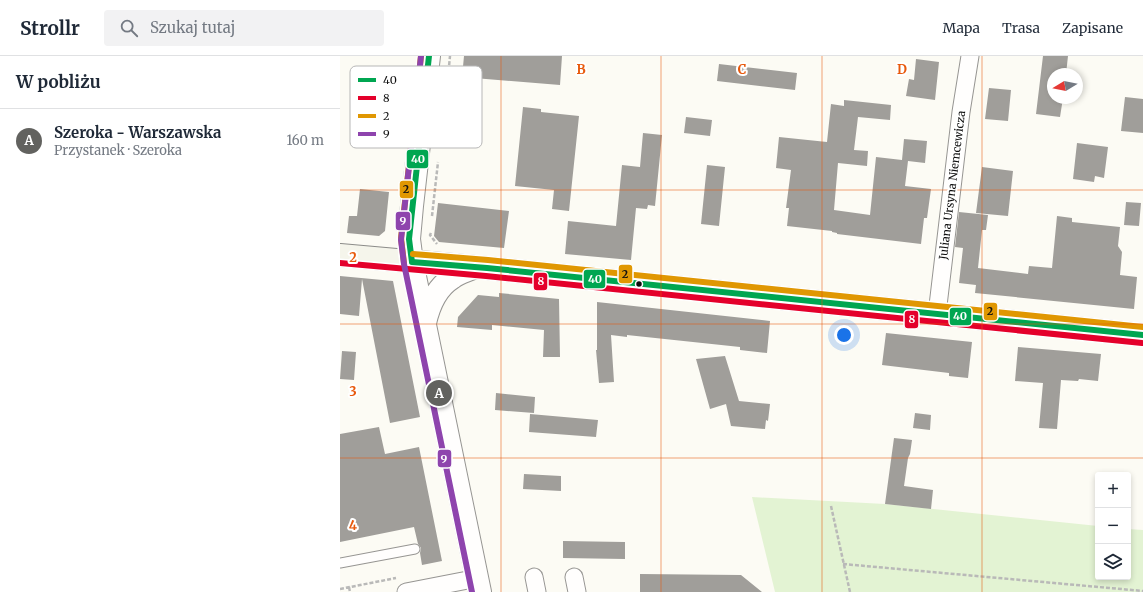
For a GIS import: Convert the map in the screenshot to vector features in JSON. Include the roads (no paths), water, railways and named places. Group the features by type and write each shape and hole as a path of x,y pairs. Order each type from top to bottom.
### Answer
{"main road":[{"path":"340,255 1143,335"}],"street":[{"path":"428,66 429,56"},
{"name":"Juliana Ursyna Niemcewicza","path":"937,314 961,112 970,56"},
{"path":"406,592 479,585 412,262 410,239 419,148"},
{"path":"425,324 428,310 433,298 441,287 452,277 475,268"}],"lane":[{"path":"340,563 415,549"}],"place":[{"name":"Szeroka - Warszawska","path":"439,393"}]}
